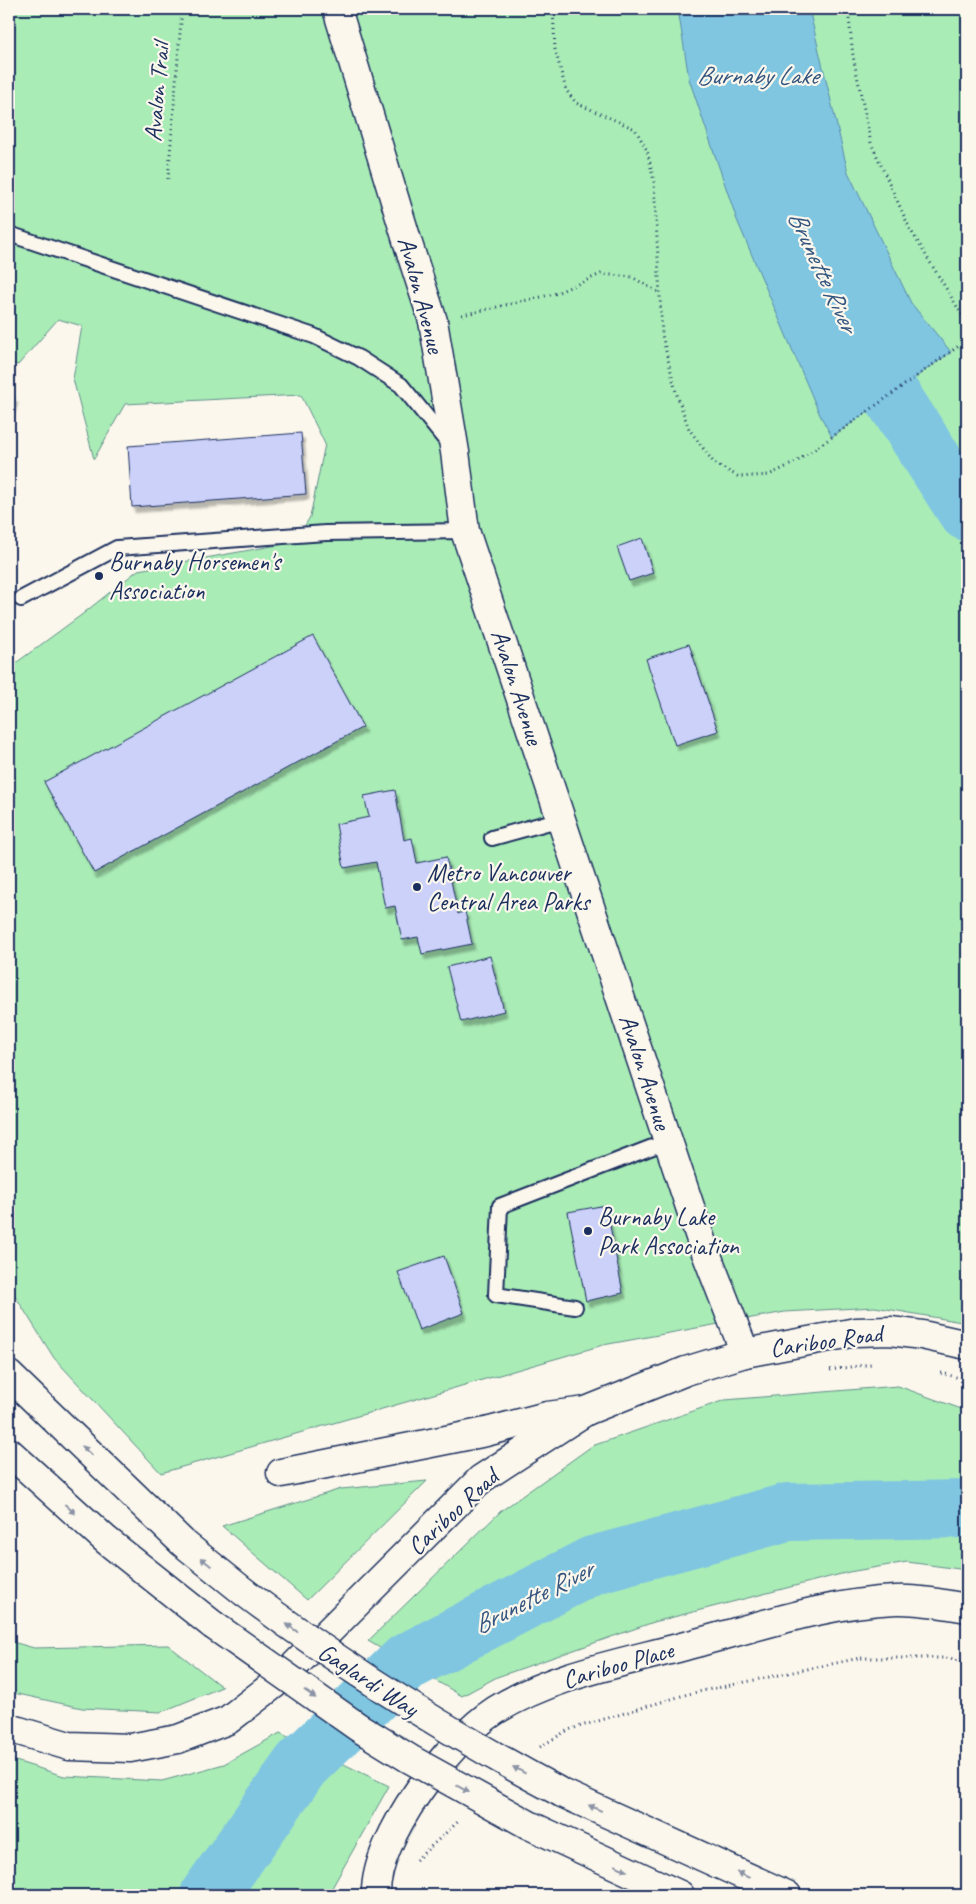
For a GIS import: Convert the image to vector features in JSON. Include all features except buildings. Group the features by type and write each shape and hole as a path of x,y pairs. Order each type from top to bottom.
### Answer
{"street":[{"name":"Avalon Avenue","path":"337,9 433,321 455,452 465,531 701,1240 745,1353"},
{"name":"Cariboo Road","path":"9,1728 69,1746 130,1748 178,1739 228,1720 282,1678 481,1479 586,1411 686,1371 745,1353 856,1332 890,1331 922,1335 967,1345"},
{"name":"Gaglardi Way","path":"9,1375 184,1543 244,1592 330,1656 390,1696 460,1738 562,1793 787,1895"},
{"path":"281,1473 486,1432 547,1416 586,1411"},
{"name":"Gaglardi Way","path":"9,1452 82,1520 213,1625 358,1727 410,1759 529,1825 680,1895"},
{"name":"Cariboo Place","path":"376,1888 387,1849 404,1814 448,1753 479,1722 536,1690 621,1663 804,1614 840,1607 897,1600 967,1608"}],"lane":[{"path":"9,234 314,336 358,358 401,385 455,452"},
{"path":"21,599 117,548 326,533 465,531"},
{"path":"492,838 561,819"},
{"path":"575,1307 496,1295 500,1206 668,1140"}],"path":[{"name":"Avalon Trail","path":"168,179 182,9"},
{"path":"553,9 555,49 566,90 576,103 635,129 647,150 654,181 658,292 662,335 676,392 690,429 714,463 740,477 755,477 769,475 796,462 967,340"},
{"path":"848,9 853,56 871,143 910,229 967,323"},
{"path":"433,321 554,294 601,274 632,277 658,292"},
{"path":"829,1370 877,1363"},
{"path":"934,1371 967,1380"},
{"path":"534,1752 568,1730 688,1694 860,1658 950,1658 967,1663"},
{"path":"376,1888 428,1851 465,1815"}],"green space":[{"path":"9,9 967,9 967,1323 875,1307 785,1312 603,1345 161,1473 54,1358 9,1286 9,668 80,616 138,570 295,542 310,517 325,444 301,395 125,404 94,459 73,379 82,326 58,319 18,365 9,362"},
{"path":"898,1386 967,1411 967,1570 907,1562 849,1572 654,1622 497,1677 462,1696 368,1641 501,1511 592,1446 725,1400"},
{"path":"427,1481 307,1600 222,1526 341,1489"},
{"path":"9,1641 34,1648 168,1645 222,1687 161,1712 82,1708 9,1692"},
{"path":"280,1733 389,1786 328,1895 9,1895 9,1759 64,1776 162,1781 224,1764"}],"water":[{"name":"Burnaby Lake","path":"678,9 809,9 848,172 911,303 951,352 832,437 820,415 737,220 689,79"}],"waterway":[{"name":"Brunette River","path":"848,328 967,512"},
{"name":"Brunette River","path":"209,1895 301,1765 407,1662 593,1565 788,1512 967,1509"}],"place":[{"name":"Burnaby Horsemen's Association","path":"99,576"},
{"name":"Metro Vancouver Central Area Parks","path":"417,887"},
{"name":"Burnaby Lake Park Association","path":"588,1231"}]}
